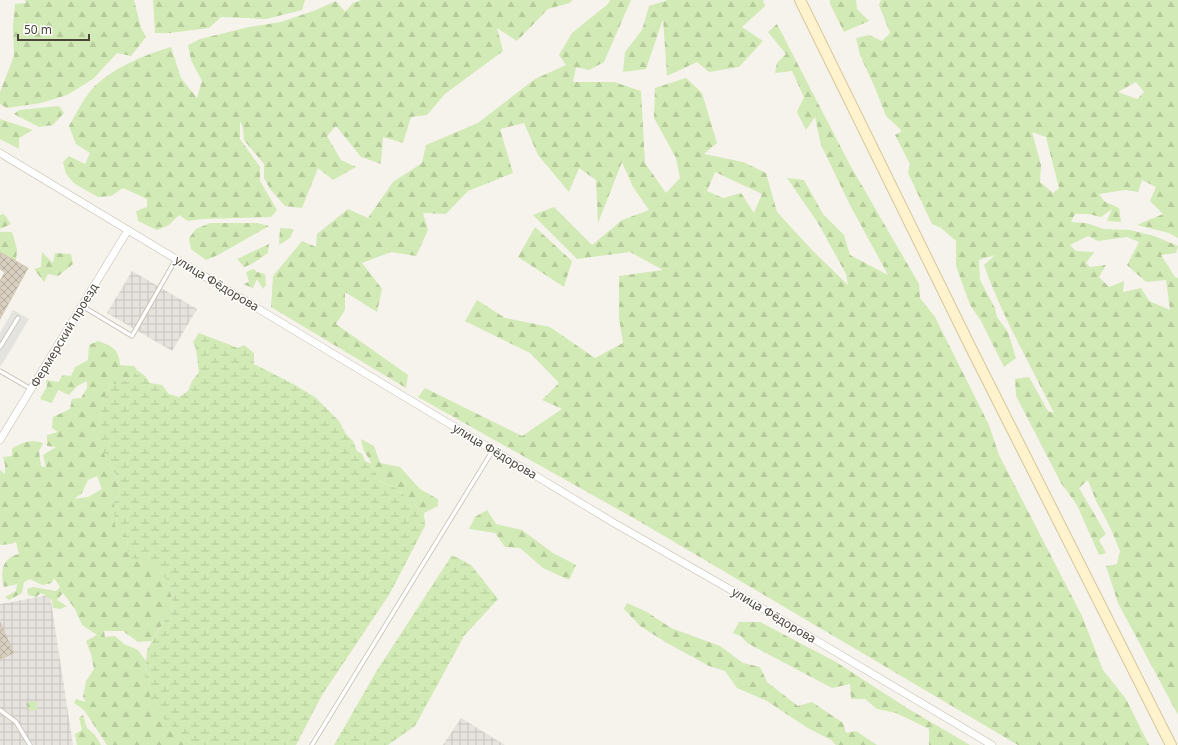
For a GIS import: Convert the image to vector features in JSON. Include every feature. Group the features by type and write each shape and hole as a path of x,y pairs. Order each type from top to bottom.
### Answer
{"main road":[{"path":"800,0 972,350 1172,745"}],"street":[{"name":"улица Фёдорова","path":"0,152 614,523 745,598 992,745"},
{"name":"Фермерский проезд","path":"0,440 128,230"}],"lane":[{"path":"82,306 132,336 176,258"},
{"path":"0,348 18,318"},
{"path":"0,371 31,389"},
{"path":"312,745 494,450"},
{"path":"0,710 16,722 30,745"}],"shaded area":[{"path":"132,271 197,309 172,351 107,313"},
{"path":"13,310 29,319 1,366 0,333"},
{"path":"50,595 73,745 0,745 0,604"},
{"path":"461,718 505,745 443,745"}],"green space":[{"path":"25,0 134,0 141,28 146,37 131,56 117,53 93,79 67,95 41,103 7,108 0,104 0,92 14,56 13,27 15,4 26,3"},
{"path":"153,0 305,0 302,10 266,19 221,17 209,28 170,33 155,33"},
{"path":"362,0 572,0 570,3 548,9 517,41 497,28 503,51 445,94 427,115 411,117 403,143 383,137 381,164 361,157 336,126 327,136 341,160 356,167 333,180 318,168 302,208 285,206 270,189 264,178 264,164 244,140 243,128 240,121 240,139 260,167 260,181 277,210 271,217 203,219 188,221 179,215 169,225 157,230 138,221 136,211 147,207 147,199 123,188 111,196 98,197 75,184 66,174 63,162 69,156 85,164 90,153 76,144 69,126 81,104 92,89 112,72 142,57 171,47 181,78 197,98 202,81 191,60 188,45 200,39 249,27 281,22 316,10 336,1 345,12 353,3"},
{"path":"610,0 631,0 604,62 589,70 576,67 573,82 614,82 641,91 645,163 666,193 680,178 676,158 654,118 655,88 686,78 702,93 717,143 704,154 743,162 766,173 777,212 813,251 848,285 846,274 818,223 787,178 804,180 823,214 844,235 850,255 888,275 850,205 821,145 815,117 806,130 797,112 804,97 792,71 775,73 777,63 786,54 768,32 777,24 850,165 919,284 920,298 935,317 989,425 999,455 1082,616 1103,670 1126,699 1149,745 1018,745 637,520 418,397 425,388 522,436 562,409 542,400 559,383 530,353 465,321 477,300 505,318 550,327 595,358 623,343 619,318 619,276 663,270 630,252 577,259 533,215 554,207 592,245 622,220 649,210 633,187 622,162 598,223 596,180 579,168 569,192 538,155 524,123 500,129 513,173 468,191 446,214 423,213 428,230 416,256 391,252 362,263 382,289 377,312 345,292 345,310 336,324 408,375 406,388 271,307 273,276 302,241 316,247 317,234 348,209 368,218 393,182 422,163 426,145 478,123 535,79 566,65 559,55 572,33 608,4","holes":["715,172 762,194 754,213 741,193 723,198 707,191"]},
{"path":"668,0 763,0 765,6 742,27 763,41 739,67 709,72 697,62 667,76 663,19 646,69 623,72 625,52 642,30 649,6"},
{"path":"830,0 856,0 857,9 869,21 844,32 830,4"},
{"path":"881,0 1178,0 1178,238 1169,233 1137,225 1163,214 1150,201 1156,187 1142,180 1138,192 1125,190 1099,194 1104,201 1119,208 1121,222 1107,221 1112,209 1101,217 1088,214 1075,214 1071,222 1086,223 1104,229 1130,230 1154,236 1178,246 1176,253 1161,255 1175,277 1178,278 1178,715 1118,603 1106,566 1117,564 1120,551 1110,527 1096,501 1088,480 1079,488 1106,534 1099,540 1106,553 1099,555 1077,505 1061,483 1016,396 1015,379 1029,377 1048,411 1054,413 991,284 984,265 995,255 979,260 980,280 995,308 997,317 1008,332 1016,358 1004,367 981,321 970,305 956,266 956,241 941,228 932,224 908,173 910,164 895,135 902,131 886,116 860,55 856,38 869,35 882,41 890,33 879,5","holes":["1136,82 1144,92 1137,99 1118,92","1032,132 1046,137 1059,188 1053,193 1040,182 1041,165","1088,236 1098,241 1127,237 1139,242 1127,265 1146,282 1166,280 1170,310 1149,301 1141,288 1123,292 1124,281 1109,287 1099,277 1106,265 1090,267 1086,263 1094,252 1076,251 1070,245"]},
{"path":"59,106 64,113 53,125 39,127 14,114 19,110"},
{"path":"0,119 33,130 19,138 19,149 0,139"},
{"path":"4,214 11,224 0,229 0,215"},
{"path":"210,223 257,223 269,226 218,255 206,260 191,249 189,238 196,229"},
{"path":"535,227 572,261 564,287 518,257"},
{"path":"280,228 294,229 290,238 279,245"},
{"path":"0,232 12,232 17,249 16,261 0,252"},
{"path":"269,244 268,253 252,264 244,267 237,259"},
{"path":"42,252 53,263 55,253 71,254 73,264 58,276 48,274 44,282 34,269 41,267"},
{"path":"254,269 257,272 265,274 266,285 263,289 257,279 253,288 243,284 249,282 246,272"},
{"path":"199,333 238,348 244,345 254,353 254,364 315,397 339,421 346,434 353,441 357,451 362,454 365,461 372,464 373,469 381,482 396,488 424,513 425,526 389,595 322,695 296,745 195,745 180,734 160,715 151,699 145,675 147,650 173,605 168,581 148,560 131,558 127,549 128,538 115,527 114,504 120,491 115,473 108,464 100,444 99,427 102,402 111,385 131,379 137,370 145,376 150,383 162,385 169,394 179,397 188,391 192,381 199,372 197,353 193,342"},
{"path":"98,341 111,347 118,355 120,365 134,366 137,370 131,379 111,385 102,402 99,427 108,464 115,473 120,491 114,504 128,538 127,549 148,560 168,581 173,605 152,641 138,642 123,631 104,631 105,637 115,636 124,644 138,650 146,661 145,675 180,734 195,745 107,745 84,710 74,703 76,699 86,702 83,697 86,681 94,669 91,654 86,641 97,635 82,625 75,609 63,593 57,600 67,606 60,609 53,608 52,600 41,593 36,597 28,595 27,589 33,587 56,591 60,587 54,578 52,583 42,585 30,579 24,582 22,593 9,600 5,597 16,591 17,584 4,587 2,576 4,566 9,559 19,554 16,542 0,545 0,470 5,474 3,457 12,456 12,449 19,445 31,441 39,442 43,443 39,451 41,466 46,467 43,455 56,447 47,446 47,435 58,432 52,428 53,417 70,409 72,399 81,398 87,388 87,381 77,386 69,395 58,390 52,403 40,399 47,386 46,380 58,382 63,375 71,376 75,367 88,360 89,345","holes":["97,476 102,489 88,497 74,499 82,493 88,480"]},
{"path":"361,439 374,446 380,463 400,467 420,489 438,499 438,506 424,513 396,488 381,482 363,449"},
{"path":"487,510 496,524 522,530 553,553 576,565 569,580 543,568 520,548 505,547 495,533 469,529 475,517"},
{"path":"452,555 471,565 498,599 464,636 415,726 388,745 334,745 376,672"},
{"path":"627,603 647,612 671,628 720,646 743,663 760,667 767,682 798,706 812,702 843,723 846,733 856,731 877,745 836,745 831,740 806,727 767,701 737,688 725,671 709,666 640,626 624,609"},
{"path":"739,622 760,622 836,662 907,708 970,745 929,745 929,729 896,713 877,709 865,699 851,699 850,684 832,688 747,643 741,636 733,633"},
{"path":"30,701 37,702 37,710 30,711 26,704"},
{"path":"83,715 87,728 95,735 101,745 77,745 75,734 82,730 79,718"}],"building":[{"path":"0,252 28,268 0,319 0,281 5,272 0,269"},
{"path":"0,622 14,653 0,659"}]}
